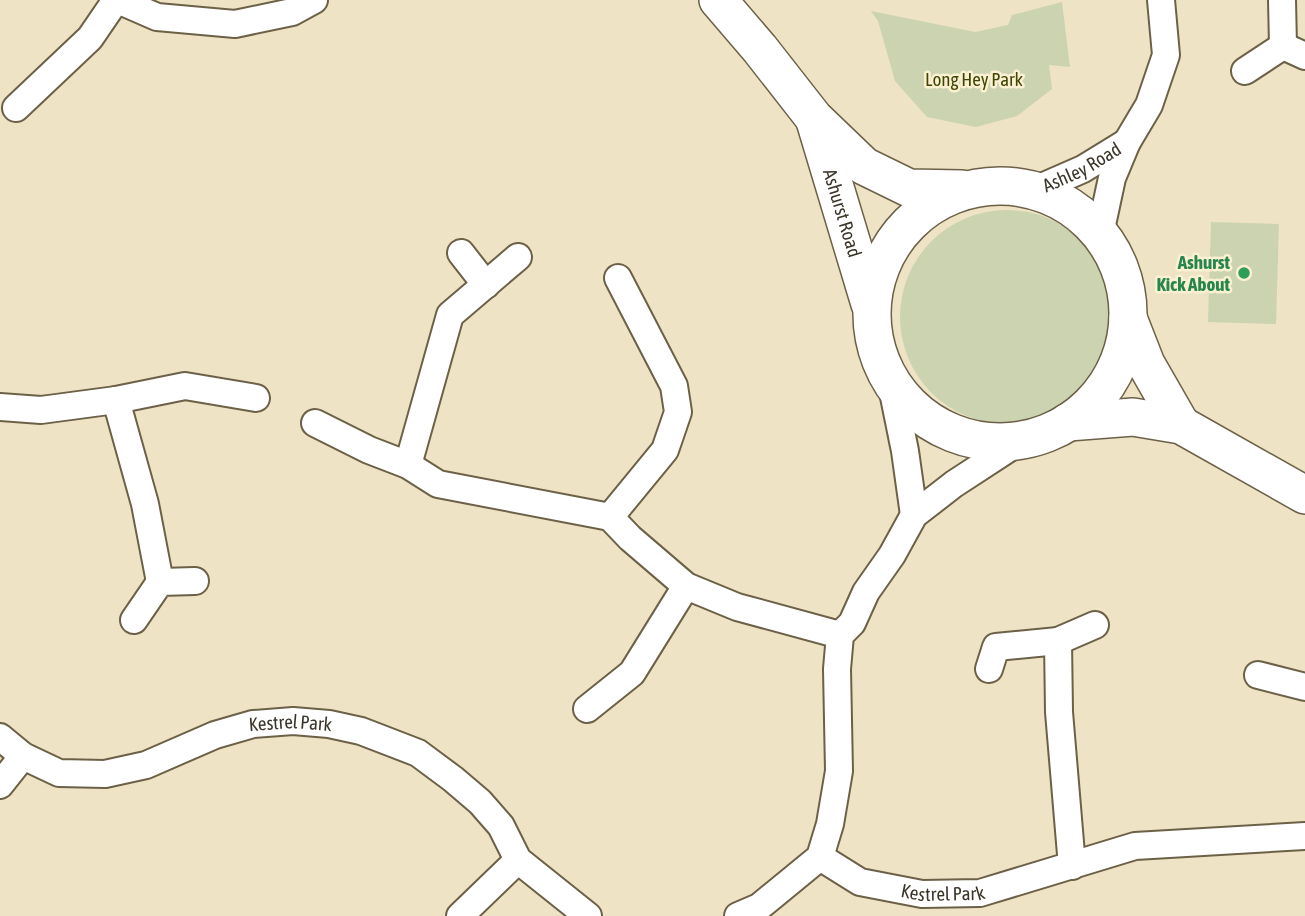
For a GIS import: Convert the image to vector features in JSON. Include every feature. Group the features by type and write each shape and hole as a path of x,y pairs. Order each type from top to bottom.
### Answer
{"street":[{"path":"16,108 90,38 117,0 157,17 235,24 292,12 314,0"},
{"name":"Ashley Road","path":"1100,234 1112,178 1127,142 1149,105 1166,55 1161,0"},
{"path":"1245,71 1294,51 1282,0"},
{"name":"Ashurst Road","path":"739,25 814,118 864,166 909,188 967,189"},
{"name":"Ashurst Road","path":"814,118 871,308"},
{"name":"Ashley Road","path":"1035,190 1083,169 1127,142"},
{"path":"914,515 891,382 875,346 871,308 879,268 899,233 930,205 967,189 1001,185 1035,190 1071,207 1100,234 1116,260 1128,318 1146,364 1193,432"},
{"path":"461,253 486,285"},
{"path":"408,465 450,315 518,257"},
{"path":"610,517 665,450 678,412 674,386 618,278"},
{"path":"1068,422 1094,401 1111,377 1123,349 1128,318"},
{"path":"891,382 913,408 942,428 974,439 1020,441"},
{"path":"0,407 41,410 116,400 185,386 256,398"},
{"path":"116,400 145,504 160,582 134,620"},
{"path":"738,916 759,907 820,857 830,824 839,771 837,668 840,635 852,623 866,592 892,555 914,515 954,484 1020,441 1068,422 1133,417 1193,432 1305,495"},
{"path":"315,423 369,450 408,465 438,484 610,517 630,538 686,586 737,607 840,635"},
{"path":"160,582 195,581"},
{"path":"587,709 632,673 686,586"},
{"path":"989,669 996,647 1058,641 1095,625"},
{"path":"1058,641 1059,712 1072,866"},
{"path":"1258,676 1305,687"},
{"name":"Kestrel Park","path":"0,737 23,756 59,773 105,774 146,765 215,734 253,724 293,721 329,724 361,731 418,753 453,779 480,802 501,826 518,860 588,916"},
{"path":"0,785 23,756"},
{"name":"Kestrel Park","path":"820,857 860,882 922,894 980,893 1135,846 1305,836"},
{"path":"460,916 518,860"}],"green space":[{"name":"Long Hey Park","path":"1062,2 1070,67 1049,65 1052,89 1017,116 976,127 927,117 895,81 878,21 871,11 975,32 1008,25 1012,15"},
{"path":"1007,210 1048,218 1083,241 1106,276 1114,317 1106,358 1083,393 1048,416 1007,424 966,416 931,393 908,358 900,317 908,276 931,241 966,218"},
{"name":"Ashurst Kick About","path":"1211,222 1279,224 1276,324 1208,322"}],"place":[{"name":"Ashurst Kick About","path":"1244,273"}]}
